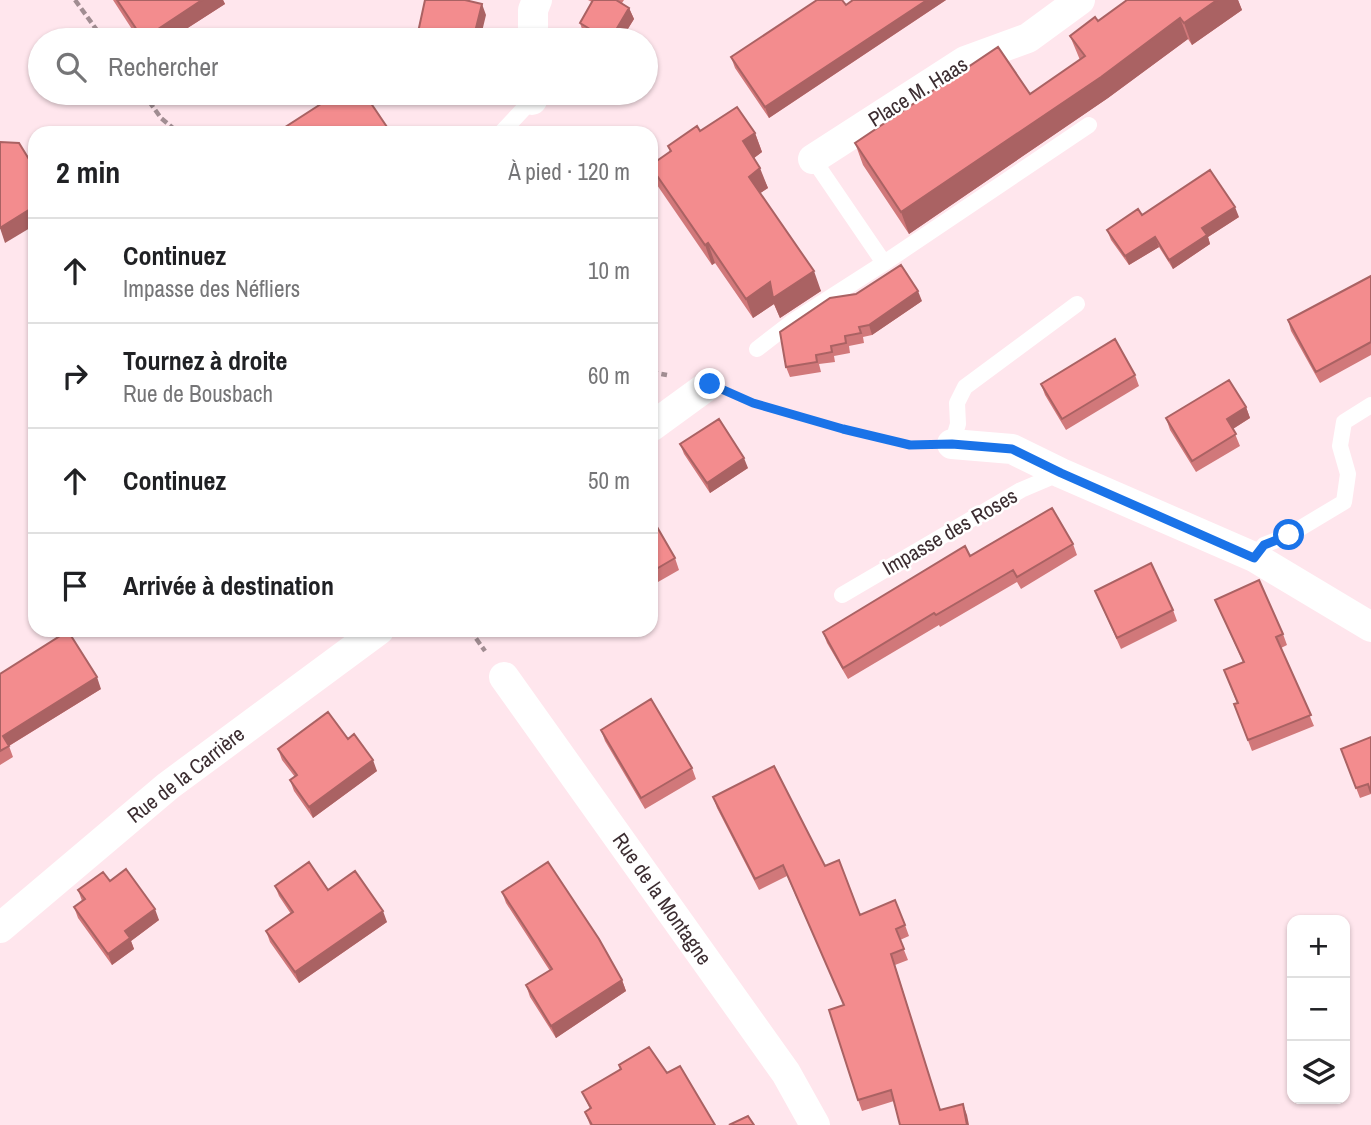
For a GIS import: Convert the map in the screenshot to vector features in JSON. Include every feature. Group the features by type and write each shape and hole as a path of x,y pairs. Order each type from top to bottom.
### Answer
{"street":[{"path":"533,28 533,10 537,0"},
{"name":"Place M. Haas","path":"813,159 964,61 1028,37 1080,0"},
{"path":"658,423 710,384"},
{"path":"952,444 1012,449 1254,558 1371,626"},
{"name":"Rue de la Carrière","path":"0,928 168,786 370,637"},
{"name":"Rue de la Montagne","path":"504,677 786,1073 815,1125"}],"lane":[{"path":"507,126 524,105"},
{"path":"757,349 792,322 1089,125"},
{"path":"813,159 884,263"},
{"path":"952,444 958,424 957,403 965,387 1077,304"},
{"path":"1254,558 1264,545 1289,535 1344,502 1348,474 1340,446 1344,422 1371,405"},
{"name":"Impasse des Roses","path":"842,596 1021,490 1061,473"}],"path":[{"path":"75,0 95,28"},
{"path":"152,105 171,126"},
{"path":"710,384 753,403 843,429 910,445 952,444"}],"building":[{"path":"117,0 202,0 160,28 136,28"},
{"path":"425,0 465,0 482,4 476,28 419,28"},
{"path":"593,0 616,0 629,8 617,28 588,28 580,23"},
{"path":"817,0 842,0 846,5 853,0 927,0 765,107 731,57"},
{"path":"1127,0 1217,0 1184,23 1180,18 1101,77 901,212 855,143 998,47 1030,94 1085,56 1070,36 1095,17 1098,21"},
{"path":"319,105 372,105 386,126 287,126"},
{"path":"737,107 755,133 743,141 760,168 749,177 814,271 773,298 770,282 746,299 658,177 658,160 671,151 668,146 697,126 700,131"},
{"path":"0,142 19,143 28,158 28,210 0,228"},
{"path":"1210,170 1235,207 1202,228 1207,235 1169,260 1155,237 1125,256 1107,230 1138,209 1142,215"},
{"path":"901,265 918,291 869,325 859,327 861,333 845,336 846,343 831,346 832,352 816,355 817,362 786,367 780,332 830,298 856,294"},
{"path":"1371,276 1371,342 1316,372 1288,320"},
{"path":"1115,339 1135,375 1062,419 1041,384"},
{"path":"1229,380 1246,407 1227,419 1236,434 1192,461 1166,418"},
{"path":"719,419 744,458 707,483 680,444"},
{"path":"1052,508 1073,544 1017,577 1013,570 936,615 934,613 843,668 823,632 965,546 970,556"},
{"path":"658,529 675,558 658,568"},
{"path":"1151,563 1173,610 1117,638 1095,591"},
{"path":"1259,580 1283,634 1276,637 1311,715 1248,740 1234,704 1238,703 1224,670 1244,662 1215,600"},
{"path":"59,637 72,637 97,677 3,736 9,746 0,751 0,674"},
{"path":"651,699 692,768 641,798 601,730"},
{"path":"328,712 348,739 354,734 373,760 309,807 290,780 297,775 278,749"},
{"path":"1371,737 1371,793 1368,784 1356,788 1341,749"},
{"path":"774,766 825,866 839,860 860,915 895,900 905,925 896,929 904,949 891,954 940,1110 963,1104 967,1125 900,1125 891,1090 858,1100 829,1010 844,1005 783,865 755,879 713,797"},
{"path":"309,862 328,890 355,871 383,911 295,972 266,931 293,912 275,886"},
{"path":"548,862 599,939 622,980 551,1026 526,985 552,969 502,892"},
{"path":"126,869 155,909 125,931 130,938 108,954 74,907 85,899 78,890 103,872 110,881"},
{"path":"649,1047 667,1073 680,1066 715,1125 592,1125 585,1112 591,1108 582,1092 621,1069 619,1065"},
{"path":"748,1116 754,1125 729,1125"}],"route":[{"path":"710,384 753,403 910,445 952,444 1012,449 1254,558 1264,545 1289,535"}]}
